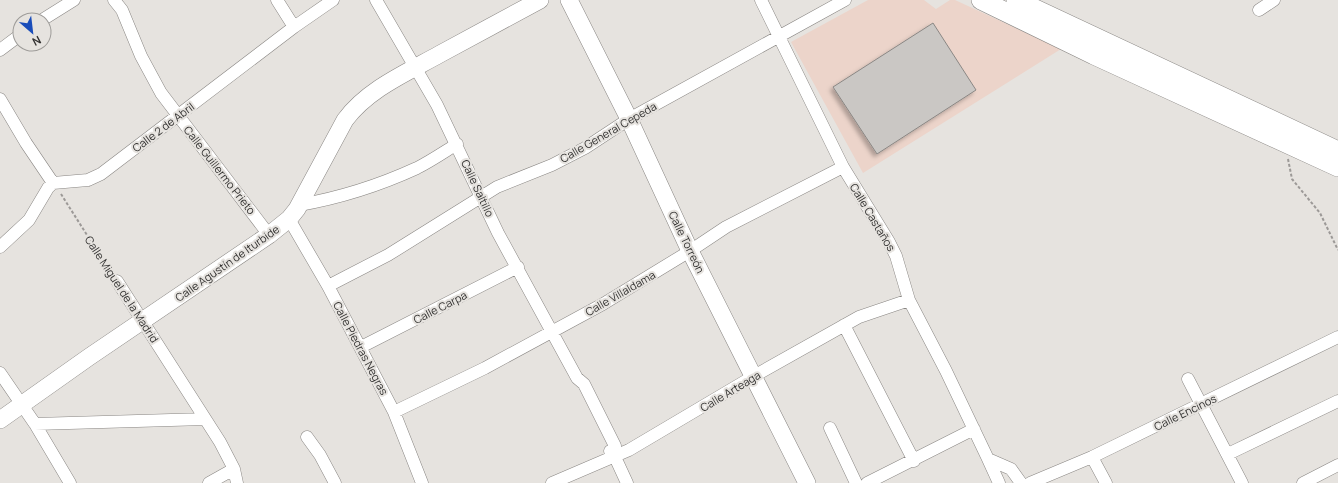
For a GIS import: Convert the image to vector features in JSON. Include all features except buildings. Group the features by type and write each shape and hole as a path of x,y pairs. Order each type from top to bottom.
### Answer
{"main road":[{"name":"Calle Agustín de Iturbide","path":"0,420 143,320 269,235 289,219 299,205 336,135 354,108 366,97 415,68 540,0"},
{"name":"Calle Torreón","path":"569,0 629,119 690,251 807,483"},
{"path":"981,0 1094,55 1338,167"},
{"path":"1016,0 1338,150"}],"street":[{"path":"52,14 74,0"},
{"name":"Calle Guillermo Prieto","path":"114,0 122,10 141,56 161,93 269,235"},
{"path":"277,0 294,27"},
{"name":"Calle 2 de Abril","path":"53,183 88,180 101,174 294,27 333,0"},
{"name":"Calle Saltillo","path":"376,0 458,144 498,233 518,267 577,378 584,384 588,391 614,446 615,457 627,483"},
{"name":"Calle Castaños","path":"761,0 842,167 889,242 896,256 908,300 946,371 999,483"},
{"name":"Calle General Cepeda","path":"328,286 388,255 512,179 552,165 585,148 629,119 845,0"},
{"path":"1259,10 1274,0"},
{"path":"0,50 12,41"},
{"path":"0,99 26,143 53,183 48,188 29,220 0,247"},
{"path":"299,205 319,202 367,188 418,168 458,144"},
{"name":"Calle Villaldama","path":"394,412 485,368 552,330 603,304 690,251 726,227 842,167"},
{"name":"Calle Piedras Negras","path":"289,219 328,286 394,412 422,483"},
{"name":"Calle Carpa","path":"361,347 518,267"},
{"name":"Calle Miguel de la Madrid","path":"117,281 220,442 234,469 237,483"},
{"name":"Calle Arteaga","path":"552,483 615,457 844,325 875,311 908,300"},
{"path":"844,325 914,461"},
{"name":"Calle Encinos","path":"1030,483 1092,457 1338,337"},
{"path":"0,373 35,424 70,483"},
{"path":"1188,379 1242,483"},
{"path":"1228,454 1338,401"},
{"path":"35,424 205,419"},
{"path":"830,428 856,483"},
{"path":"867,483 914,461 974,429"},
{"path":"307,437 320,455 335,483"},
{"path":"1092,457 1106,483"},
{"path":"988,459 1011,469 1021,483"},
{"path":"1303,483 1338,465"},
{"path":"209,483 234,469"}],"path":[{"path":"1292,145 1288,159 1289,171 1292,179 1320,213 1338,250"},
{"name":"Calle Miguel de la Madrid","path":"53,183 117,281"}],"shaded area":[{"path":"868,0 924,0 936,9 950,0 955,0 1061,49 863,173 791,42"}]}
